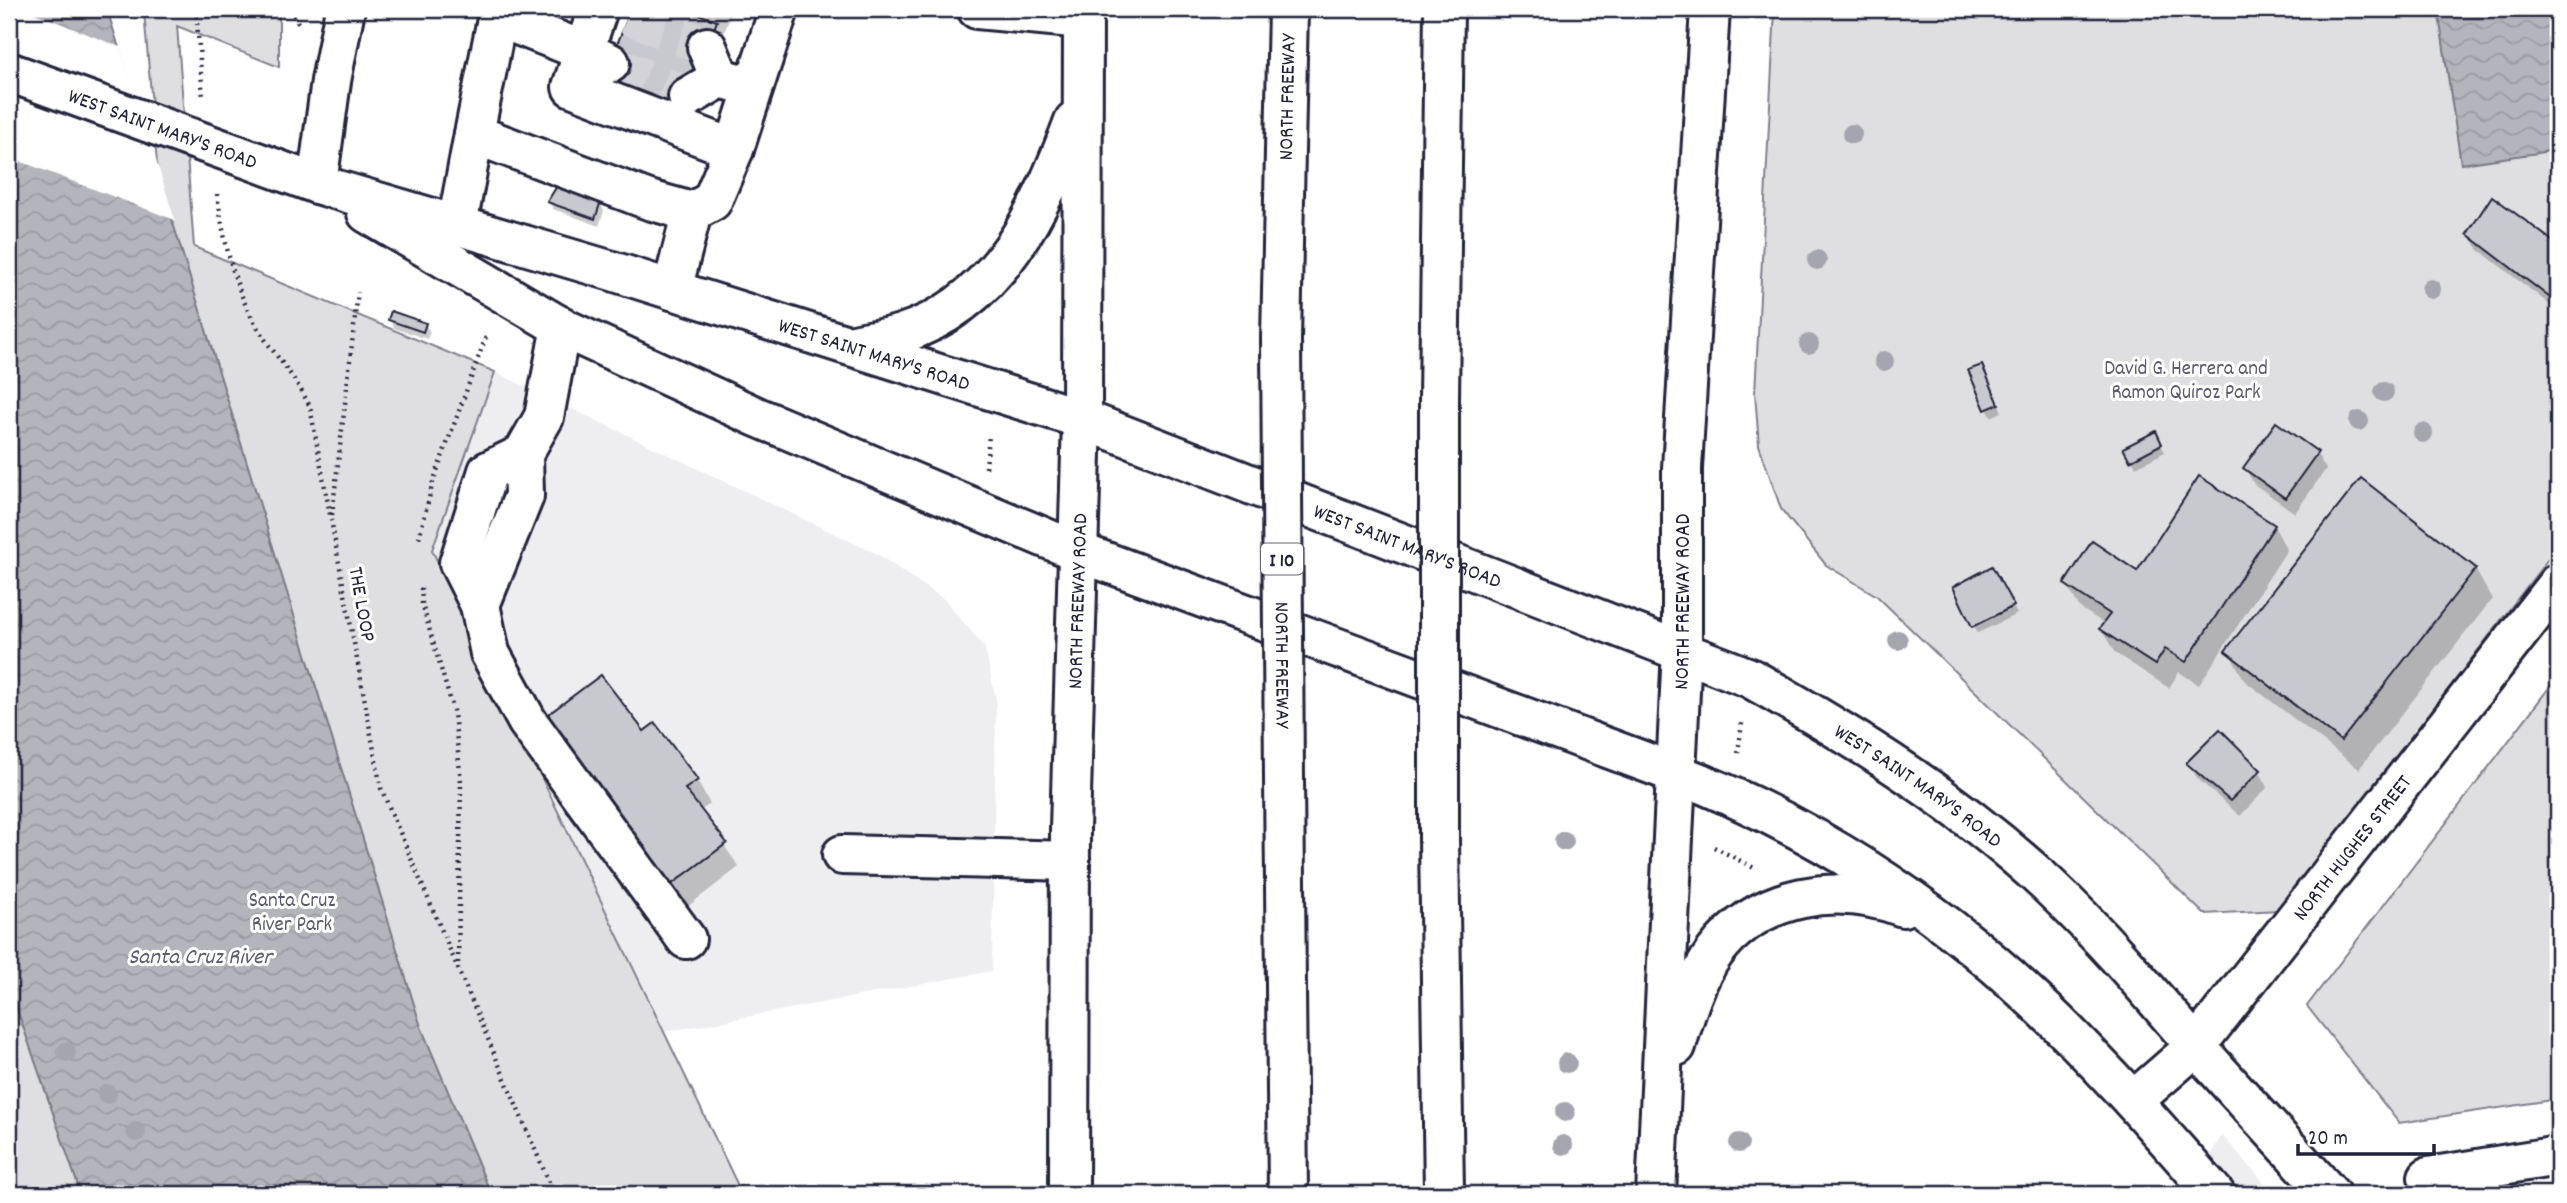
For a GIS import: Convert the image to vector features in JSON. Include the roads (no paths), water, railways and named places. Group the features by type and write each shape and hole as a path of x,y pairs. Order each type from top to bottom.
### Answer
{"main road":[{"path":"317,184 331,81 345,9"},
{"path":"474,134 649,200 692,212 712,201 734,149 717,77 779,9"},
{"path":"977,9 1083,14"},
{"path":"1280,9 1285,108"},
{"name":"NORTH FREEWAY","path":"1288,9 1281,339 1288,1194"},
{"path":"1444,9 1439,400 1444,1194"},
{"path":"1442,97 1454,9"},
{"name":"NORTH FREEWAY ROAD","path":"1656,1194 1682,649 1682,468 1710,9"},
{"path":"613,11 597,57 572,87 734,149"},
{"path":"457,225 498,13 597,57"},
{"name":"NORTH FREEWAY ROAD","path":"1069,1194 1070,861 1082,419 1083,14"},
{"name":"WEST SAINT MARY'S ROAD","path":"9,72 317,184 672,290 1082,419 1682,649 1751,678 1828,721 1901,768 1976,824 2046,883 2119,956 2330,1194"},
{"path":"847,345 901,334 929,322 955,308 996,271 1036,214 1083,96"},
{"name":"WEST SAINT MARY'S ROAD","path":"317,184 561,326 757,417 1079,552 1732,794 1787,823 1836,852 1941,922 2035,1000 2133,1101 2216,1194"},
{"path":"672,290 692,212"},
{"path":"561,326 544,417 523,454 488,471 459,563 480,606 490,653 527,720 686,939"},
{"name":"NORTH HUGHES STREET","path":"2133,1101 2196,1046 2558,583"},
{"path":"842,855 1070,861"},
{"path":"1661,1113 1673,1056 1697,985 1713,954 1742,925 1785,901 1826,894 1886,900 1941,922"},
{"path":"2428,1177 2558,1156"}],"water":[{"name":"Santa Cruz River","path":"9,9 107,9 421,1027 491,1194 81,1194 9,986"},
{"path":"2438,9 2552,9 2558,49 2558,150 2461,164"}],"tunnel":[{"path":"628,15 707,47"},
{"path":"610,63 688,97"}],"park label":[{"name":"David G. Herrera and Ramon Quiroz Park","path":"2186,379"},
{"name":"Santa Cruz River Park","path":"292,911"}]}
